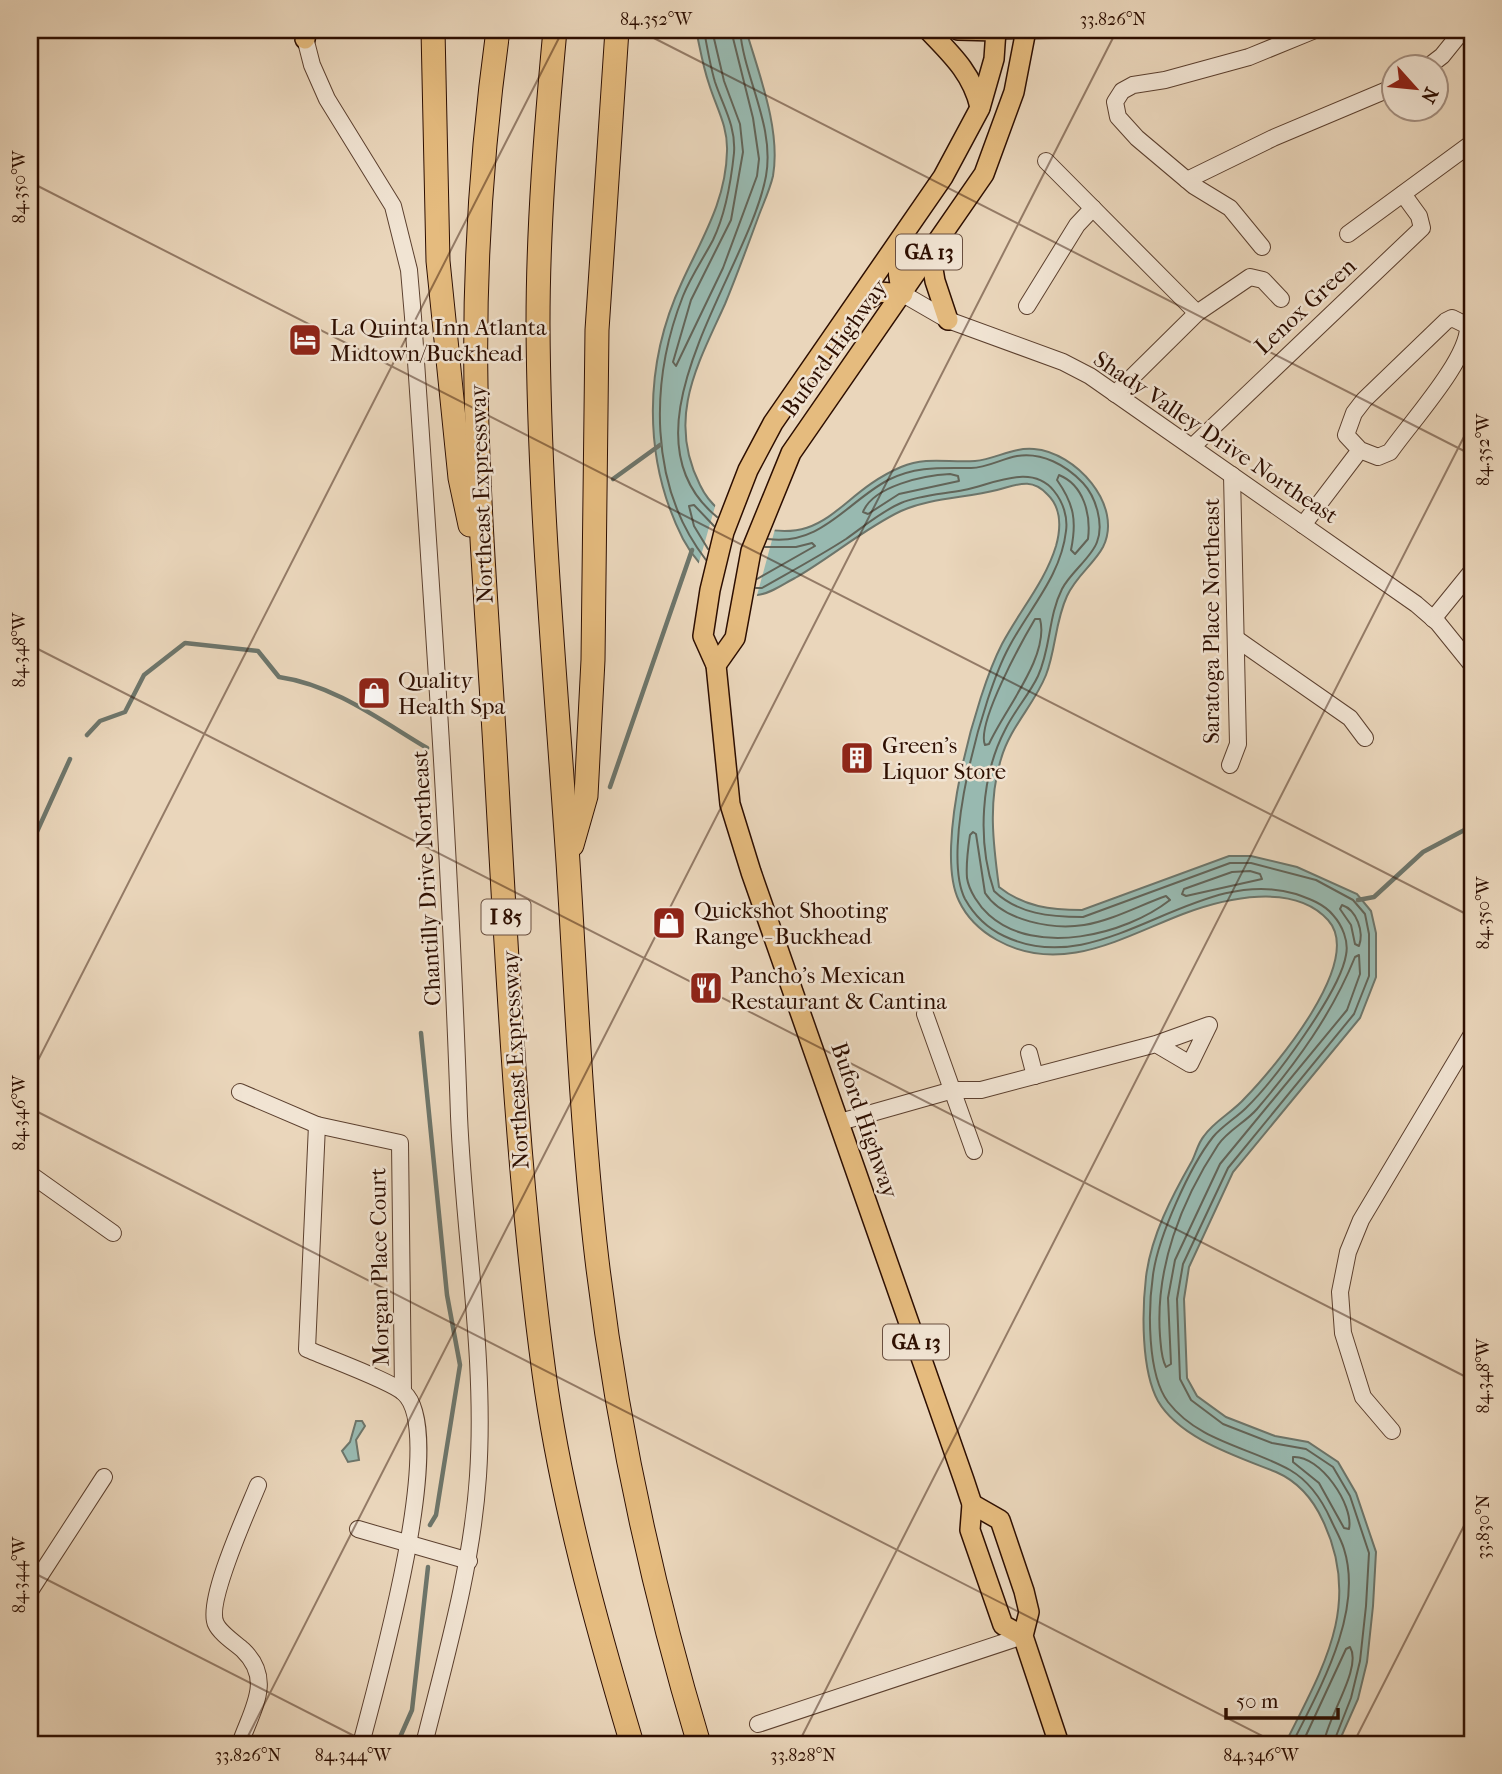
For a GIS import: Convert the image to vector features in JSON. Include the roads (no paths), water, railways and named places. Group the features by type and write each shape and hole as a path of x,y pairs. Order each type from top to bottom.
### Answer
{"highway":[{"path":"433,30 438,261 460,478 484,592"},
{"name":"Northeast Expressway","path":"498,30 484,140 476,380 484,592 517,1138 544,1376 591,1596 632,1744"},
{"path":"555,30 546,133 538,323 547,576 586,1154 611,1360 655,1581 699,1744"},
{"path":"568,861 586,796 593,660 597,330 617,30"}],"main road":[{"path":"928,30 962,65 973,83 980,108"},
{"path":"958,30 996,30"},
{"name":"Buford Highway","path":"996,30 994,60 980,108 943,177 898,238 764,439 747,470 727,522 705,616 703,636 716,665 730,804 972,1504 970,1530 1003,1625 1023,1636"},
{"name":"Buford Highway","path":"716,665 735,638 751,551 791,453 984,174 1014,92 1026,30"},
{"path":"852,310 879,292 903,294 896,271 898,260 938,196 943,177"},
{"path":"930,251 935,281 948,320"},
{"name":"Buford Highway","path":"972,1504 1000,1520 1029,1612 1023,1636 1059,1744"}],"street":[{"path":"996,30 1052,30"},
{"path":"1262,247 1230,208 1187,180 1137,138 1118,117 1115,102 1122,91 1133,85 1165,80 1249,57 1315,30"},
{"path":"1442,52 1463,30"},
{"name":"Chantilly Drive Northeast","path":"305,33 327,99 393,206 409,270 452,881 461,1154 481,1387 478,1477 469,1561 424,1744"},
{"path":"1187,180 1273,138 1380,93"},
{"name":"Lenox Green","path":"1348,234 1472,143"},
{"path":"1046,161 1197,313"},
{"name":"Lenox Green","path":"1192,447 1422,228 1419,216 1403,194"},
{"path":"1027,306 1077,225 1093,208"},
{"path":"1115,394 1197,313 1250,277 1263,280 1281,299"},
{"name":"Shady Valley Drive Northeast","path":"903,294 948,320 1063,362 1115,394 1433,619 1472,665"},
{"path":"1452,318 1464,322 1468,326 1468,337 1454,363 1390,452 1378,457 1360,450 1346,435 1354,413 1364,400 1446,321 1452,318"},
{"path":"1303,525 1360,450"},
{"name":"Saratoga Place Northeast","path":"1230,765 1238,744 1238,640 1232,475"},
{"path":"1433,619 1472,571"},
{"path":"1238,640 1350,718 1365,738"},
{"path":"925,1014 974,1151"},
{"path":"1392,1431 1363,1397 1343,1333 1340,1292 1348,1252 1379,1187 1472,1034"},
{"path":"840,1122 953,1090 981,1090 1156,1044"},
{"path":"1029,1053 1035,1076"},
{"name":"Morgan Place Court","path":"240,1092 317,1125 400,1143 403,1392"},
{"name":"Morgan Place Court","path":"317,1125 307,1349 403,1392 416,1410 418,1442 410,1543 361,1744"},
{"path":"30,1174 113,1233"},
{"path":"30,1591 104,1477"},
{"path":"240,1744 260,1687 261,1674 251,1659 216,1624 213,1609 220,1583 258,1485"},
{"path":"358,1529 469,1561"},
{"path":"758,1724 1023,1636"}],"water":[{"path":"696,30 746,30 767,102 775,158 769,191 696,370 686,414 690,460 700,485 713,504 724,514 745,524 773,530 795,530 813,525 829,516 879,479 901,467 929,461 975,461 1012,451 1034,449 1050,452 1079,470 1092,483 1107,514 1108,531 1103,547 1067,596 1046,675 1010,737 1001,759 993,806 999,887 1018,899 1038,906 1082,910 1229,856 1251,856 1297,867 1357,894 1371,911 1376,933 1376,977 1360,1018 1233,1172 1189,1267 1184,1299 1187,1378 1197,1396 1226,1417 1275,1436 1308,1442 1338,1462 1356,1493 1376,1552 1373,1606 1367,1662 1358,1699 1338,1744 1285,1744 1324,1663 1338,1609 1339,1581 1334,1552 1323,1521 1310,1498 1292,1481 1211,1445 1181,1426 1168,1414 1158,1401 1148,1373 1144,1323 1146,1277 1152,1246 1177,1188 1208,1131 1259,1083 1312,1013 1335,961 1336,938 1328,920 1314,908 1278,897 1238,899 1200,908 1115,942 1068,954 1021,950 991,936 966,913 959,901 952,877 951,846 954,810 970,734 1002,644 1045,572 1059,532 1055,505 1035,485 1017,485 936,501 901,511 808,570 762,594 746,595 732,589 698,562 690,551 670,508 660,476 653,410 660,345 669,313 712,219 726,169 726,133 707,78"},
{"path":"356,1421 362,1421 365,1426 356,1440 359,1460 348,1462 342,1451 350,1442"}],"waterway":[{"path":"613,479 660,445"},
{"path":"610,787 692,550"},
{"path":"87,735 100,721 125,712 144,675 185,643 258,651 279,677 299,681 338,696 427,748"},
{"path":"30,847 70,759"},
{"path":"1358,900 1374,897 1423,852 1472,826"},
{"path":"421,1033 447,1295 460,1365 436,1515 430,1525"},
{"path":"397,1744 412,1710 428,1567"}],"place":[{"name":"La Quinta Inn Atlanta Midtown/Buckhead","path":"305,340"},
{"name":"Quality Health Spa","path":"374,693"},
{"name":"Green's Liquor Store","path":"857,758"},
{"name":"Quickshot Shooting Range - Buckhead","path":"669,923"},
{"name":"Pancho's Mexican Restaurant & Cantina","path":"706,988"}]}
